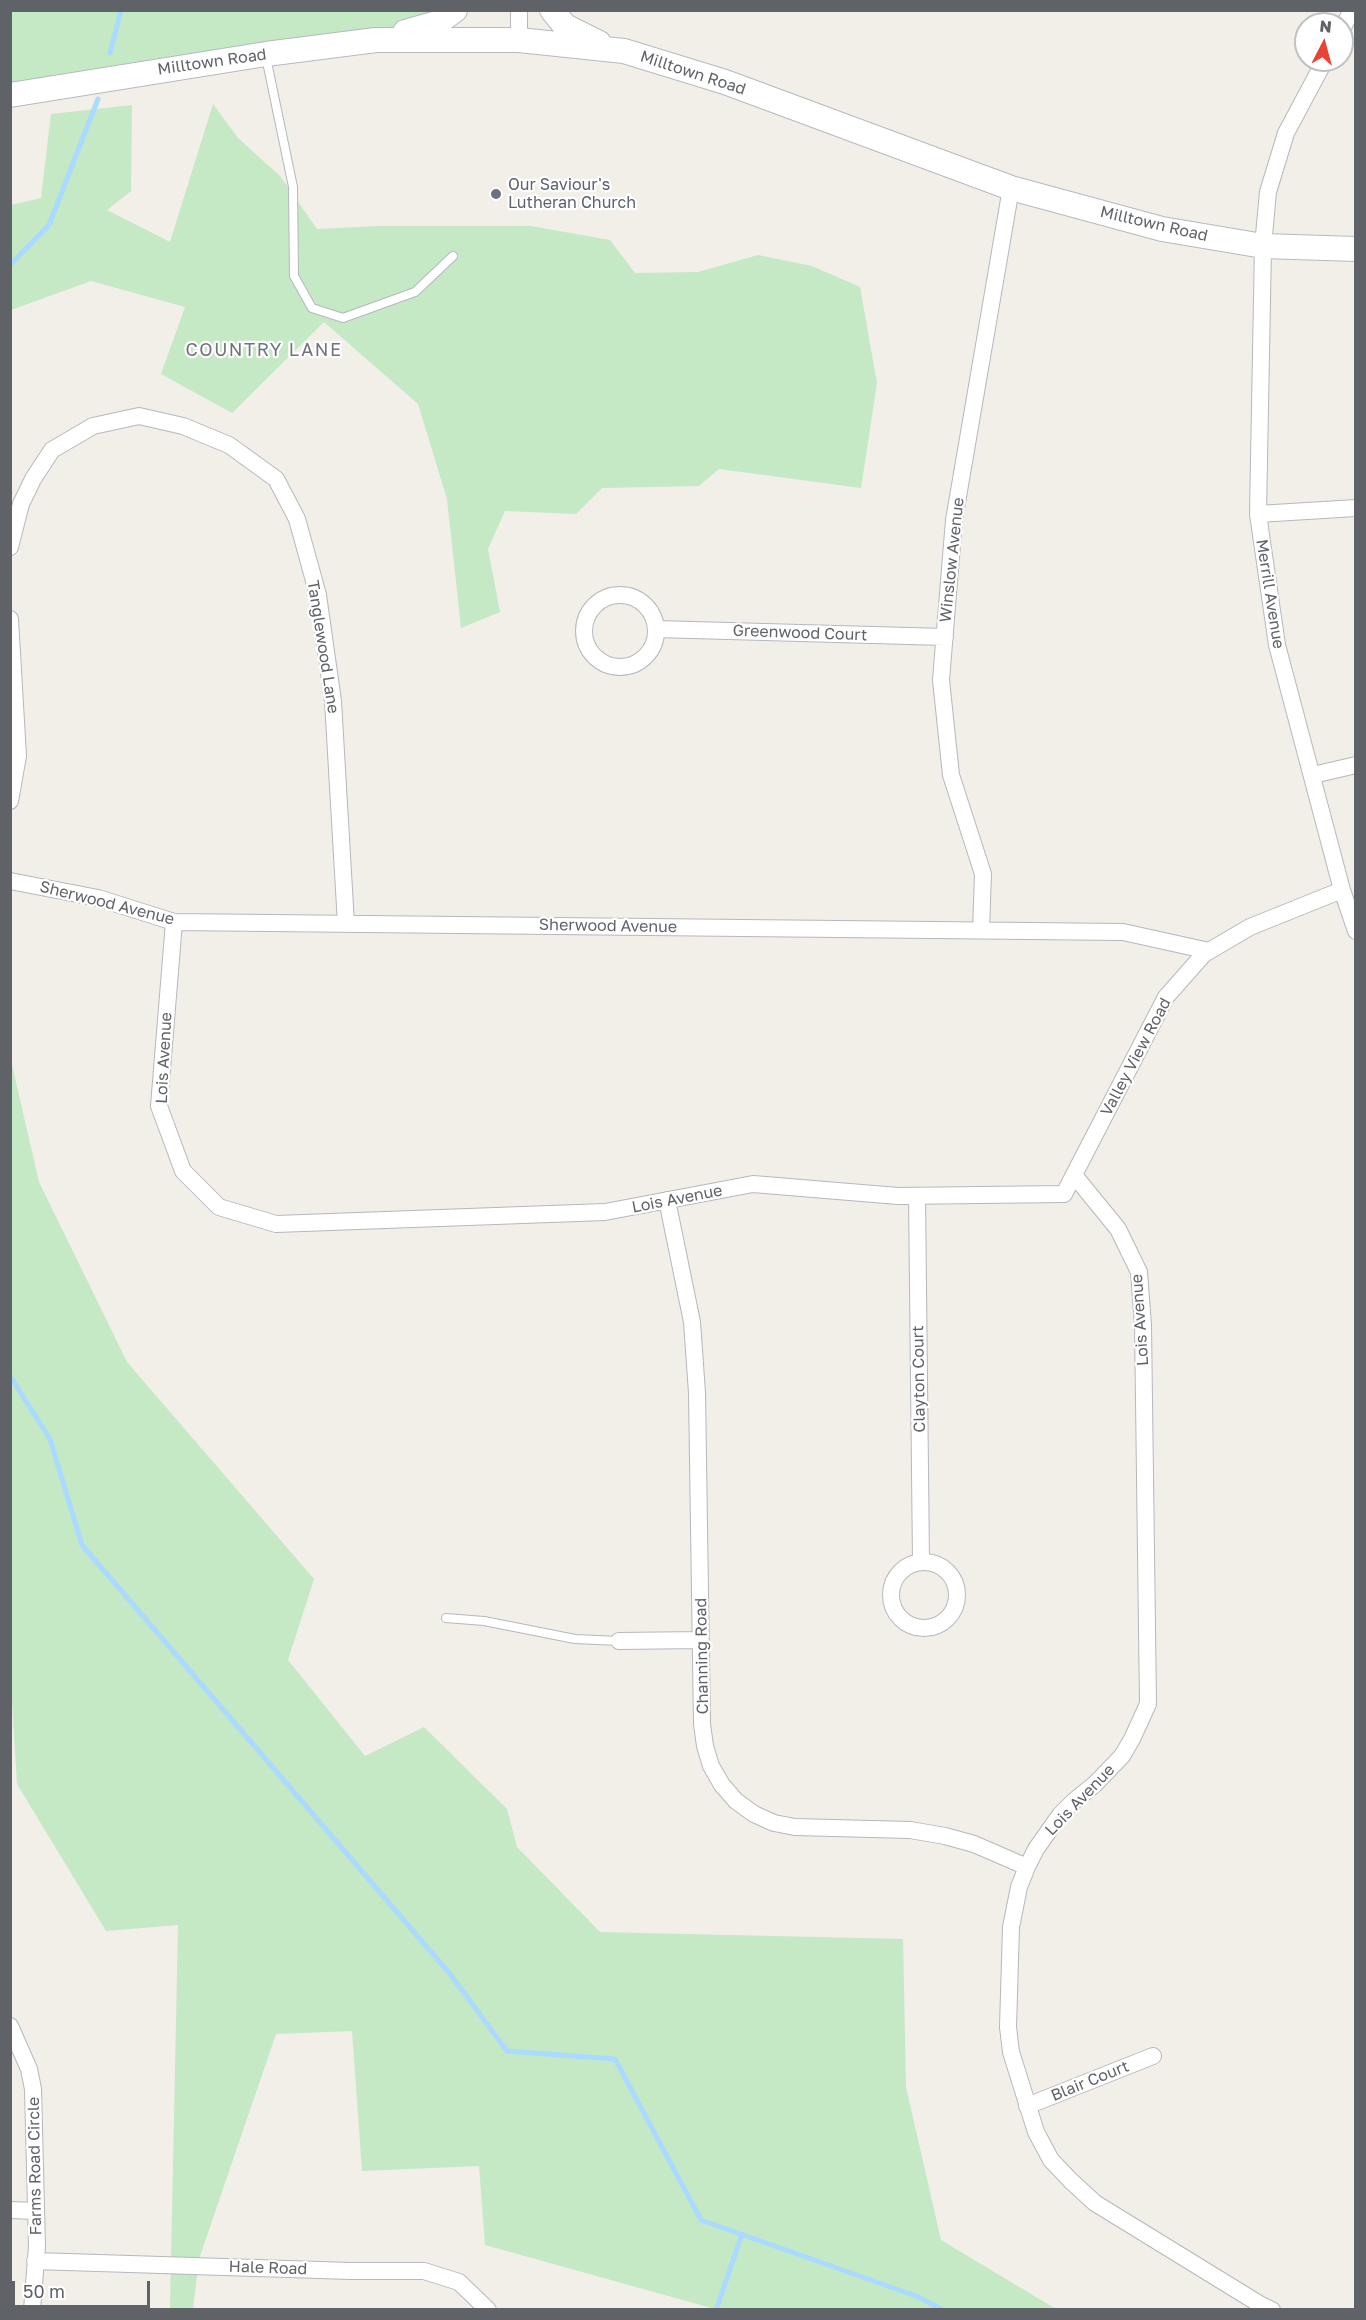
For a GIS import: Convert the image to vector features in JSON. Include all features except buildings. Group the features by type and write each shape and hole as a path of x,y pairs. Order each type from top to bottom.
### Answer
{"street":[{"path":"376,40 437,23 455,10"},
{"path":"519,10 519,40"},
{"path":"552,10 565,26 589,39 624,51"},
{"name":"Milltown Road","path":"10,95 84,81 376,40 519,40 624,51 725,82 1011,188 1162,229 1263,246 1356,249"},
{"name":"Merrill Avenue","path":"1319,72 1286,133 1268,192 1263,246 1258,514 1277,645 1342,890 1356,931"},
{"name":"Winslow Avenue","path":"981,930 983,874 951,775 941,680 954,520 1011,188"},
{"name":"Tanglewood Lane","path":"10,547 21,504 33,479 52,450 93,426 139,416 183,426 229,445 276,478 297,519 318,595 333,701 346,924"},
{"path":"1258,514 1356,508"},
{"path":"613,595 625,595 647,606 656,629 655,640 650,651 642,659 621,667 599,660 585,642 585,618 601,599 613,595"},
{"path":"10,619 18,756 10,801"},
{"name":"Greenwood Court","path":"656,629 945,637"},
{"path":"1313,775 1356,765"},
{"name":"Sherwood Avenue","path":"10,881 98,898 174,922 1123,932 1209,951"},
{"name":"Valley View Road","path":"1074,1174 1166,998 1209,951 1250,927 1342,890"},
{"name":"Lois Avenue","path":"174,922 159,1106 183,1171 219,1207 276,1224 605,1212 753,1184 916,1196 1064,1194 1074,1174 1118,1229 1139,1272 1143,1325 1148,1704 1122,1756 1060,1815 1036,1849 1027,1868 1014,1907 1011,1927 1008,2027 1011,2052 1036,2132 1051,2160 1095,2202 1261,2306 1272,2310"},
{"name":"Clayton Court","path":"916,1196 921,1562"},
{"name":"Channing Road","path":"668,1200 692,1322 698,1393 701,1640 705,1746 711,1766 722,1785 736,1801 754,1814 774,1823 795,1827 910,1830 945,1836 974,1844 1027,1868"},
{"path":"921,1562 932,1562 951,1574 958,1595 956,1607 950,1616 942,1624 931,1628 910,1625 901,1619 894,1610 891,1600 894,1579 910,1564 921,1562"},
{"path":"619,1641 701,1640"},
{"name":"Farms Road Circle","path":"10,2026 29,2068 33,2089 36,2211 32,2310"},
{"name":"Blair Court","path":"1027,2106 1152,2056"},
{"path":"10,2210 36,2211"},
{"name":"Hale Road","path":"35,2261 351,2271 424,2271 459,2282 488,2310"}],"lane":[{"path":"266,54 293,186 294,276 312,308 343,318 415,292 453,256"},
{"path":"446,1618 484,1621 575,1639 619,1641"}],"green space":[{"path":"10,11 455,11 437,23 11,97"},
{"path":"213,104 238,138 280,176 317,229 379,226 531,226 610,240 635,273 698,272 758,255 812,266 860,287 877,383 861,488 719,469 699,486 602,488 576,514 505,511 488,549 500,612 461,628 447,499 418,404 324,322 232,413 161,374 185,307 91,281 11,310 11,205 41,198 51,114 132,105 131,191 107,210 170,242"},
{"path":"10,1056 39,1182 127,1362 314,1579 288,1660 365,1756 424,1727 507,1809 517,1847 600,1932 903,1939 906,2087 941,2240 1056,2309 715,2309 485,2245 479,2166 362,2171 352,2031 276,2034 199,2259 193,2309 170,2309 178,1925 106,1931 17,1784 10,1669"}],"waterway":[{"path":"110,53 121,10"},
{"path":"10,265 49,225 98,99"},
{"path":"10,1376 50,1439 82,1545 450,1974 507,2051 615,2059 701,2220 916,2296 943,2310"},
{"path":"716,2310 742,2234"}],"place":[{"name":"Our Saviour's Lutheran Church","path":"496,194"}],"district":[{"name":"COUNTRY LANE","path":"264,350"}]}
